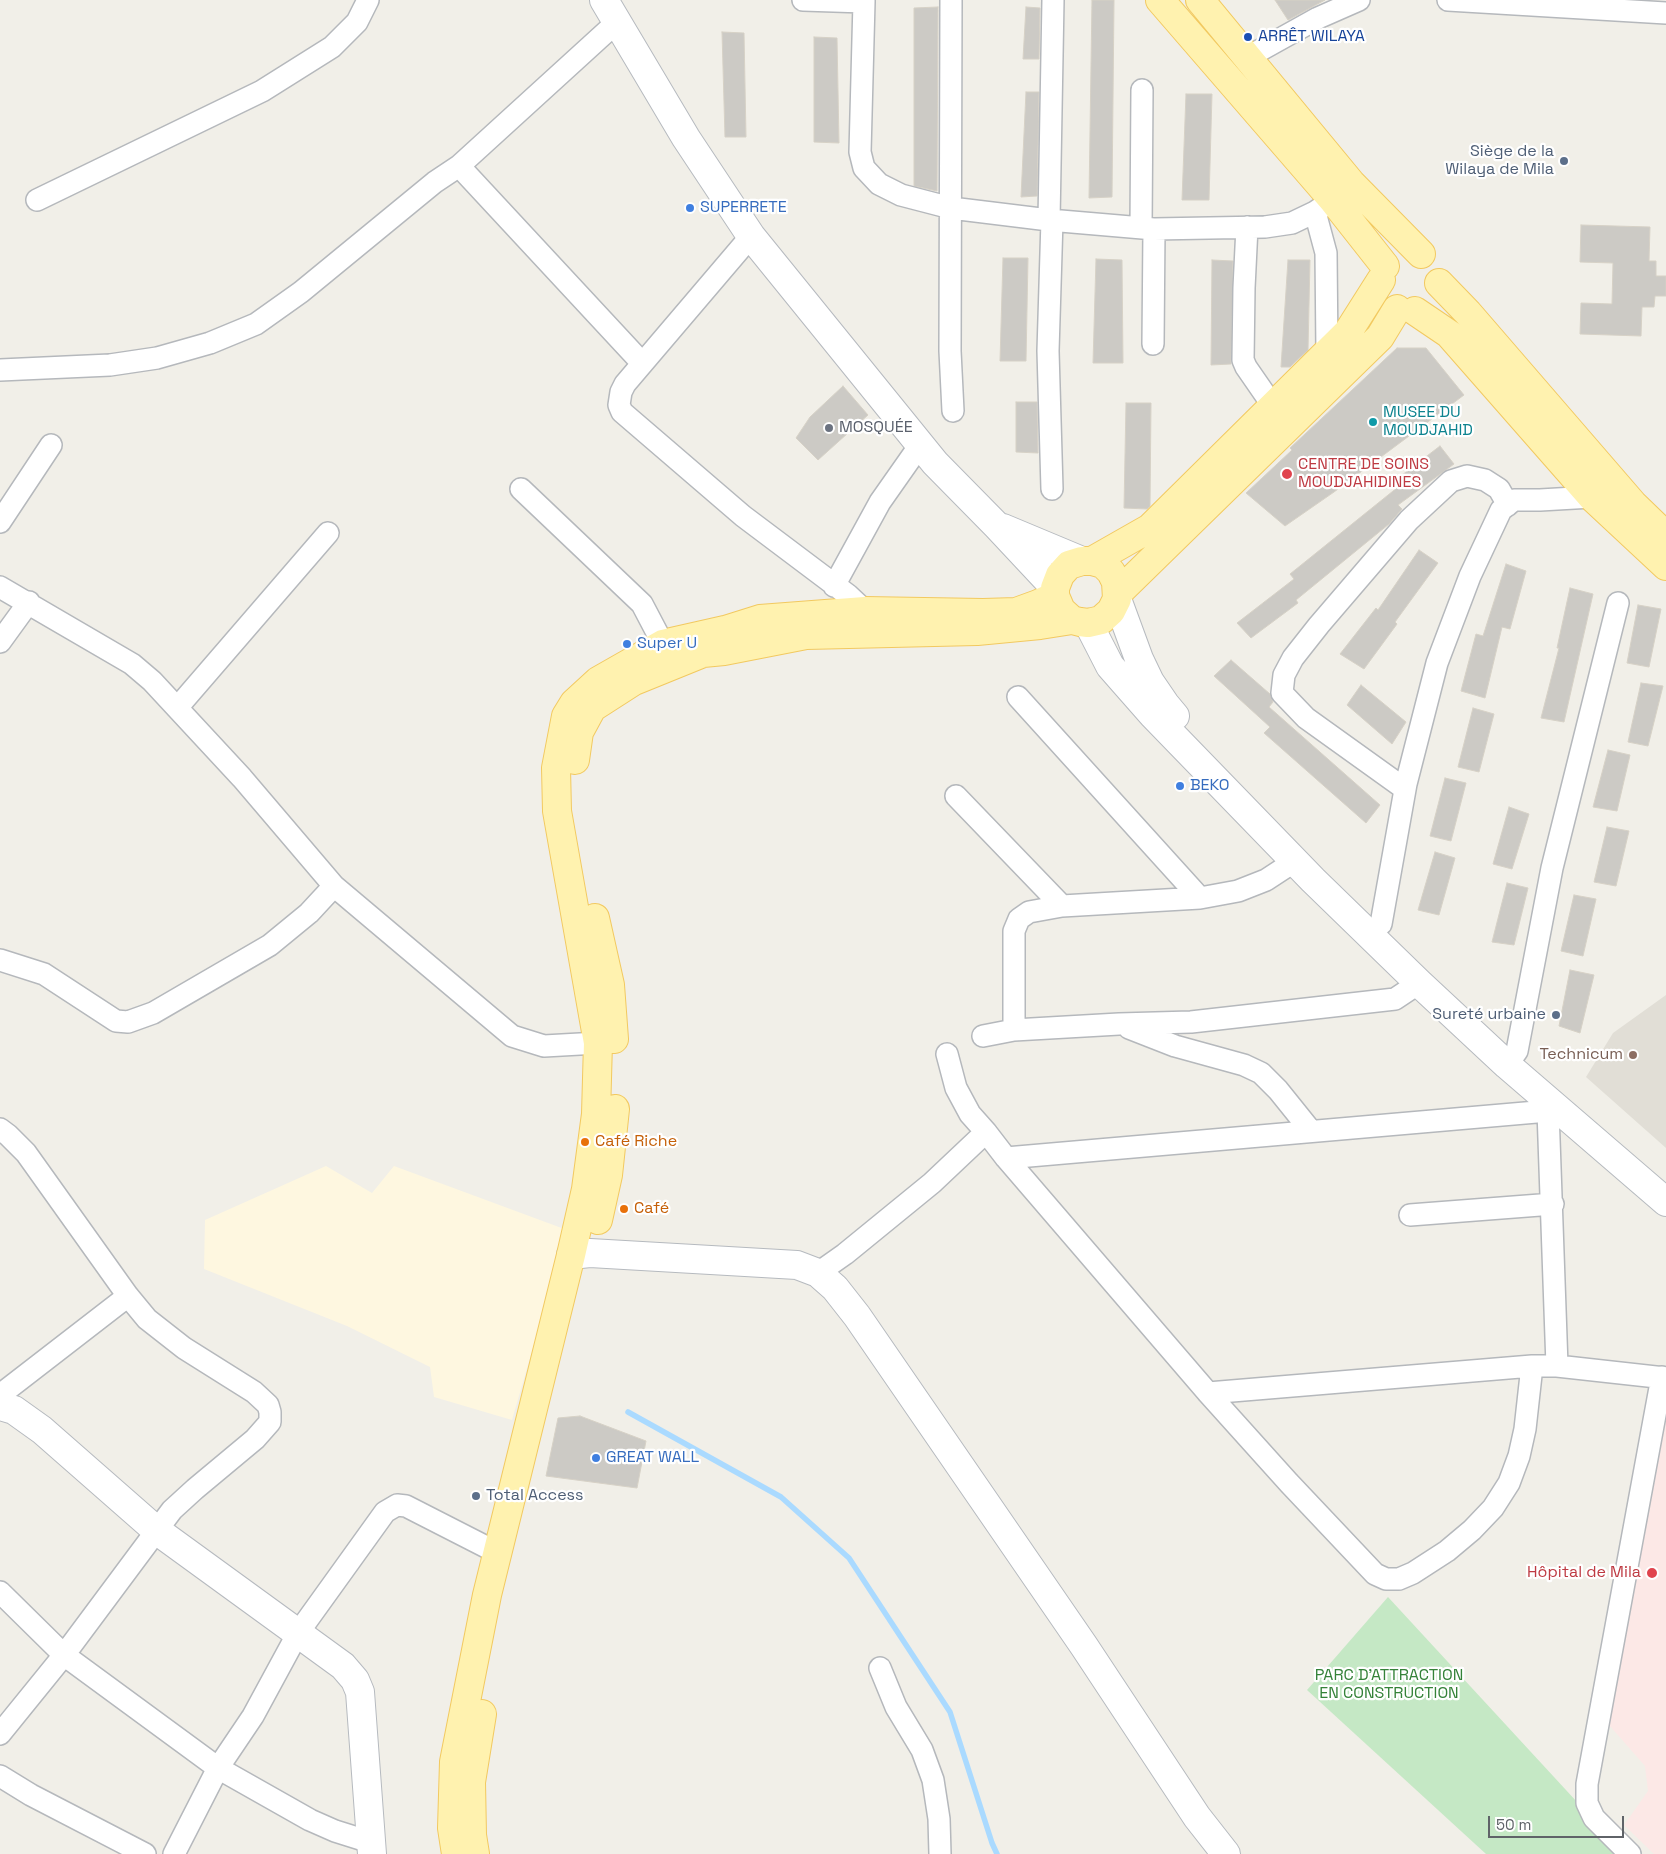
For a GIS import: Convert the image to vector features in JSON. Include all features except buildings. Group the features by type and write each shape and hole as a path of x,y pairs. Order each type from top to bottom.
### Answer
{"main road":[{"path":"475,1854 472,1835 471,1782 486,1690 580,1254 608,1175 615,1109 614,1046 610,985 584,871 573,800 575,758 579,732 592,708 634,681 703,653 724,651 806,635 976,631 1101,620 1111,611 1117,596 1406,310 1425,307 1432,301 1437,292 1438,274 1429,259 1333,199 1160,0"},
{"path":"1200,0 1248,57 1333,199 1383,273 1381,289 1384,297 1449,334 1592,497 1666,566"},
{"path":"610,11 686,138 751,236 935,463 997,526 1055,592 1061,610 1080,621 1110,666 1153,715 1295,861 1419,983 1512,1058 1666,1177"},
{"path":"580,1254 596,1114 598,1043 557,812 556,768 566,716 574,703 598,681 663,644 760,620 865,612 1016,612 1038,604 1055,592 1060,575 1069,565 1087,560 1150,528 1348,332 1392,259 1401,254 1411,252 1421,254"},
{"path":"1439,283 1633,504 1666,536"},
{"path":"997,526 1087,560 1103,564 1111,572 1116,582 1117,596 1139,659 1150,682 1164,704 1216,760 1512,1058 1550,1108 1666,1202"},
{"path":"580,1254 797,1265 818,1273 836,1288 1084,1646 1197,1817 1226,1854"},
{"path":"456,1854 452,1828 454,1762 487,1595 570,1298"},
{"path":"0,1406 14,1410 42,1430 156,1530 344,1666 356,1680 360,1692 368,1780 371,1848"}],"street":[{"path":"37,200 262,92 332,47 357,22 368,0"},
{"path":"802,0 864,1 860,152 864,168 879,184 901,194 951,208 1050,220 1147,228 1265,227 1292,223 1333,199"},
{"path":"951,0 950,351 953,411"},
{"path":"1052,489 1048,351 1053,0"},
{"path":"1248,57 1318,18 1359,0"},
{"path":"1448,0 1666,13"},
{"path":"0,370 110,365 157,358 210,342 256,324 301,292 435,182 459,166 610,11"},
{"path":"1142,90 1153,344"},
{"path":"459,166 642,363"},
{"path":"1327,353 1326,253 1333,199"},
{"path":"1247,227 1243,360 1273,406"},
{"path":"751,236 625,384 621,392 619,405 622,412 743,516 865,612"},
{"path":"0,522 51,444"},
{"path":"834,586 880,502 920,444"},
{"path":"1405,789 1306,718 1282,692 1284,675 1293,658 1409,520 1451,481 1467,476 1485,480 1499,489 1508,505"},
{"path":"521,489 642,604 663,644"},
{"path":"1380,924 1405,789 1437,663 1470,576 1501,510 1514,500 1592,497"},
{"path":"177,708 328,533"},
{"path":"0,587 29,602 132,664 152,681 242,778 334,886 512,1036 544,1046 598,1043"},
{"path":"0,642 29,602"},
{"path":"1512,1058 1552,868 1618,603"},
{"path":"1018,697 1200,898"},
{"path":"956,796 1062,906"},
{"path":"1014,1030 1014,931 1018,919 1029,912 1062,906 1200,898 1238,891 1266,880 1295,861"},
{"path":"0,960 44,974 116,1021 128,1022 153,1013 270,945 309,913 334,886"},
{"path":"983,1036 1014,1030 1191,1022 1395,999 1419,983"},
{"path":"1119,1024 1175,1046 1244,1065 1261,1073 1278,1090 1311,1131"},
{"path":"946,1054 956,1088 970,1114 1006,1158 1208,1393 1288,1483 1375,1574 1386,1578 1400,1579 1413,1573 1448,1551 1493,1508 1509,1483 1519,1456 1525,1429 1532,1366"},
{"path":"1006,1158 1550,1108 1557,1366"},
{"path":"0,1129 26,1153 128,1296 147,1319 184,1348 254,1392 268,1405 270,1412 270,1422 264,1429 172,1510 64,1655 0,1734"},
{"path":"818,1273 845,1254 932,1183 986,1132"},
{"path":"1410,1215 1553,1204"},
{"path":"0,1395 128,1296"},
{"path":"1208,1393 1532,1366 1557,1366 1664,1378 1587,1784 1587,1803 1594,1818 1630,1854"},
{"path":"174,1854 218,1768 253,1716 298,1633 385,1512 397,1505 406,1506 498,1553"},
{"path":"0,1592 64,1655 218,1768 310,1820 371,1848"},
{"path":"880,1668 896,1707 922,1750 933,1780 939,1819 940,1854"},
{"path":"0,1776 31,1795 145,1854"}],"shaded area":[{"name":"Technicum","path":"1666,995 1666,1148 1586,1077 1613,1033"},
{"path":"326,1166 372,1193 394,1166 567,1230 512,1420 434,1397 430,1367 347,1326 204,1269 205,1220"},
{"name":"Hôpital de Mila","path":"1666,1420 1666,1854 1654,1854 1624,1825 1648,1791 1645,1766 1609,1725"}],"green space":[{"name":"PARC D'ATTRACTION EN CONSTRUCTION","path":"1388,1597 1625,1854 1486,1854 1307,1690"}],"waterway":[{"path":"628,1412 781,1497 849,1558 950,1712 997,1854"}],"place":[{"name":"ARRÊT WILAYA","path":"1248,37"},
{"name":"Siège de la Wilaya de Mila","path":"1564,161"},
{"name":"SUPERRETE","path":"690,208"},
{"name":"MUSEE DU MOUDJAHID","path":"1373,422"},
{"name":"MOSQUÉE","path":"829,428"},
{"name":"CENTRE DE SOINS MOUDJAHIDINES","path":"1287,474"},
{"name":"Super U","path":"627,644"},
{"name":"BEKO","path":"1180,786"},
{"name":"Sureté urbaine","path":"1556,1015"},
{"name":"Technicum","path":"1633,1055"},
{"name":"Café Riche","path":"585,1142"},
{"name":"Café","path":"624,1209"},
{"name":"GREAT WALL","path":"596,1458"},
{"name":"Total Access","path":"476,1496"},
{"name":"Hôpital de Mila","path":"1652,1573"}]}
